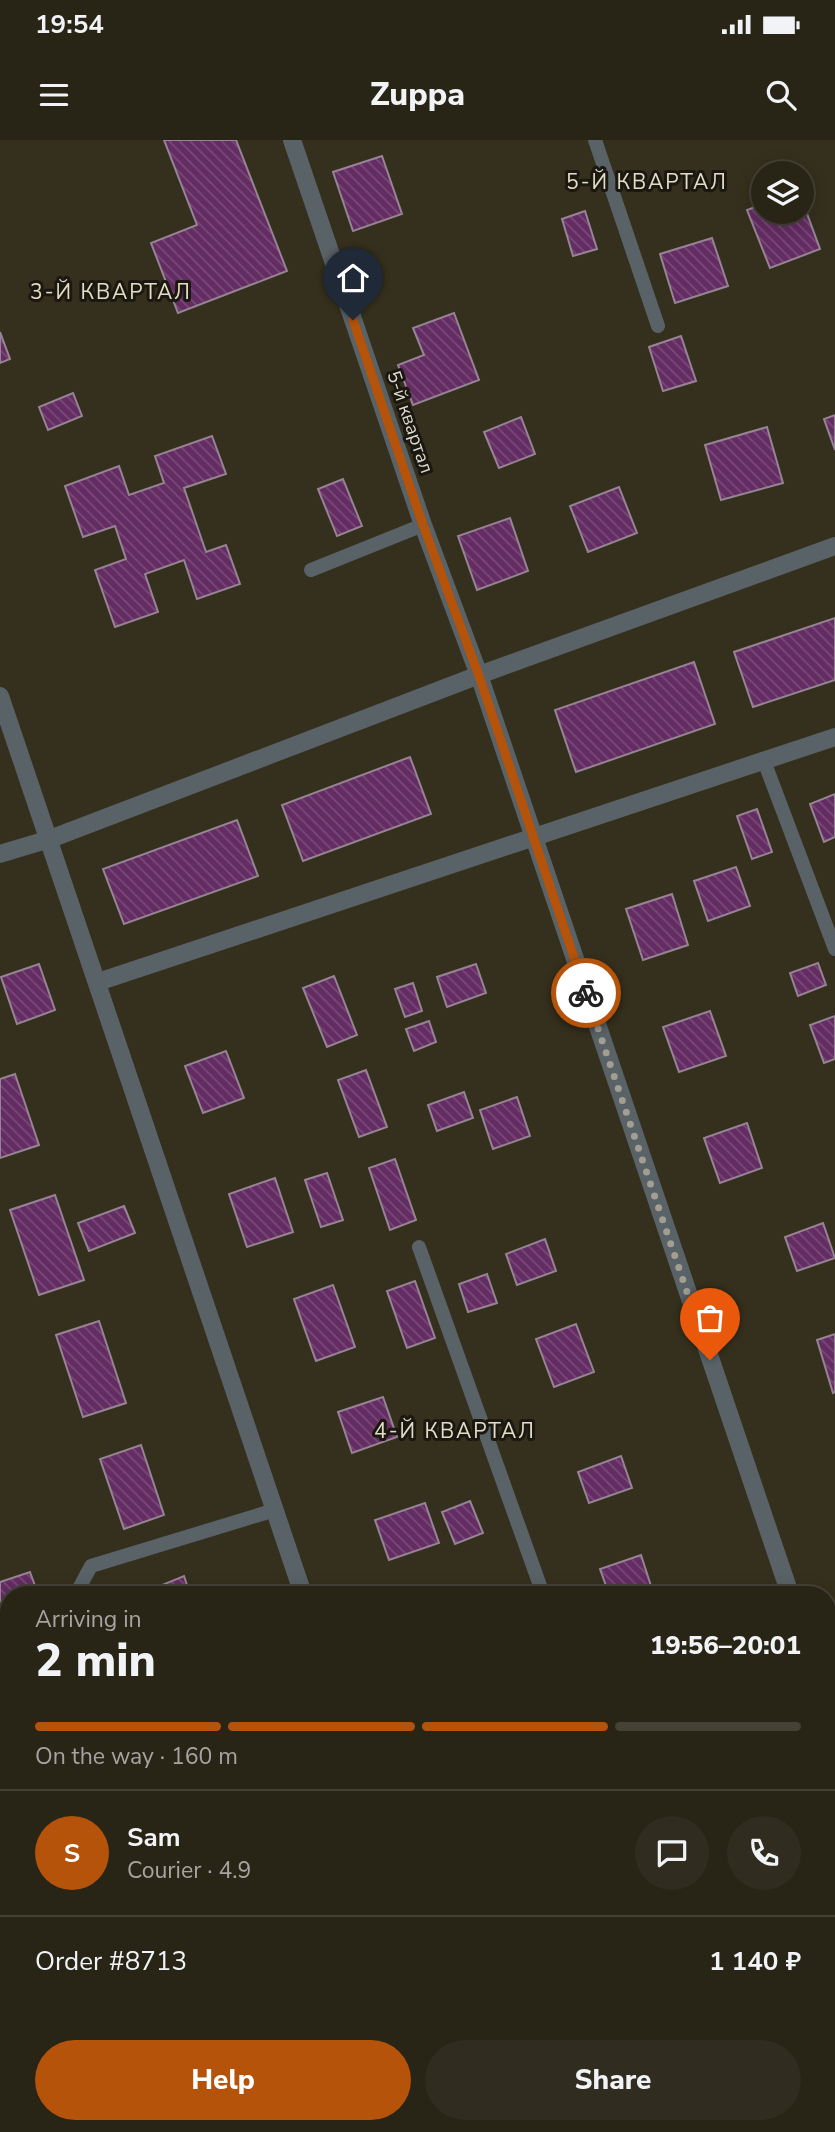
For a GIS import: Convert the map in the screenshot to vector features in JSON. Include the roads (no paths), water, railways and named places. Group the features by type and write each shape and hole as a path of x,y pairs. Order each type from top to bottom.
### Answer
{"street":[{"name":"5-й квартал","path":"292,140 423,525 479,676 787,1586"},
{"path":"0,854 50,839 479,676 835,546"},
{"path":"0,696 300,1586"},
{"path":"98,982 835,737"}],"lane":[{"path":"595,140 658,326"},
{"path":"311,570 423,525"},
{"path":"764,761 835,949"},
{"path":"419,1247 540,1586"},
{"path":"80,1586 91,1566 275,1510"}],"district":[{"name":"5-Й КВАРТАЛ","path":"647,182"},
{"name":"3-Й КВАРТАЛ","path":"111,292"},
{"name":"4-Й КВАРТАЛ","path":"455,1431"}]}
